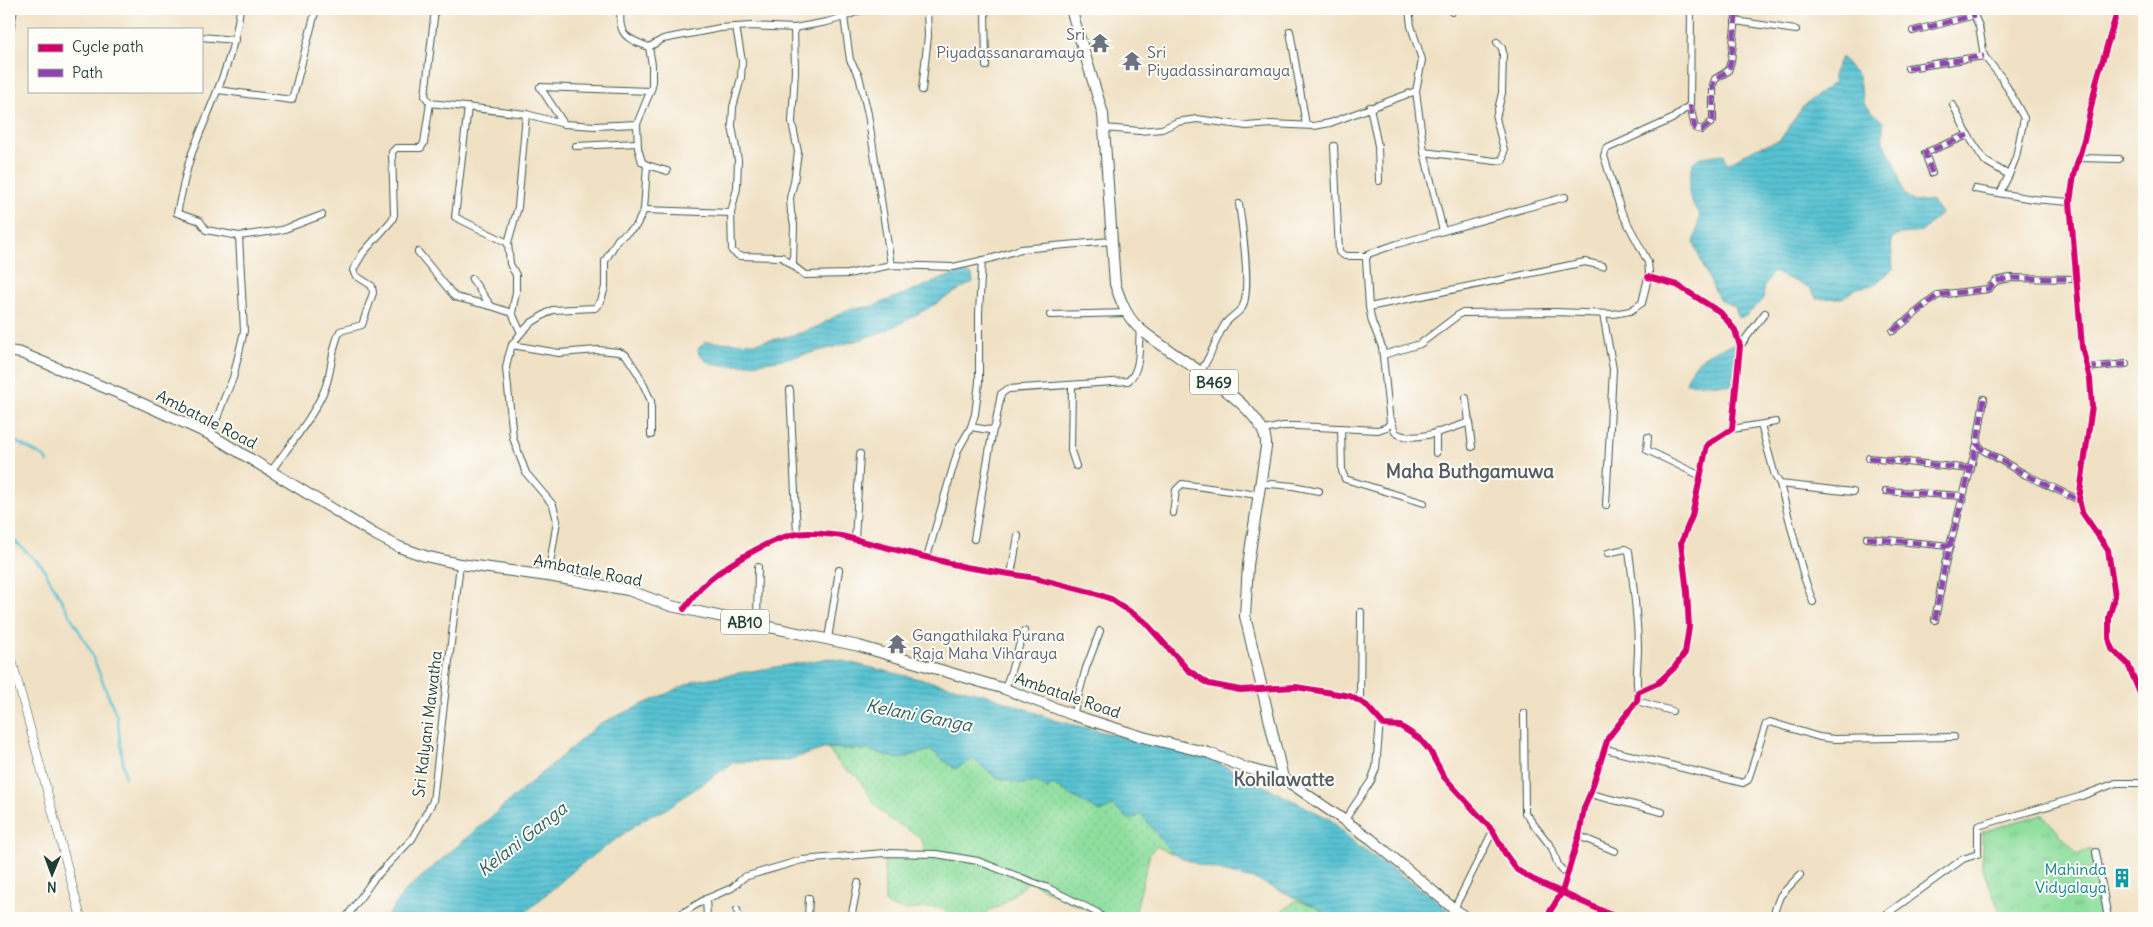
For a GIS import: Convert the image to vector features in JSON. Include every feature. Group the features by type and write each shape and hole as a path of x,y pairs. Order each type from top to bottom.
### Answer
{"main road":[{"name":"B469","path":"1071,9 1101,104 1115,284 1127,313 1140,329 1242,405 1264,430"},
{"name":"Ambatale Road","path":"9,351 21,353 130,398 211,435 390,542 424,556 460,564 548,576 628,590 671,606 828,639 930,666 1005,689 1073,715 1143,737 1209,753 1246,768 1283,778 1370,839 1454,909 1468,918"},
{"path":"1264,430 1267,442 1248,565 1245,616 1283,778"}],"street":[{"path":"9,37 14,9"},
{"path":"240,9 235,40 218,90 192,155 177,213 200,221 206,230 239,236 282,230 322,215"},
{"path":"218,90 292,100 316,9"},
{"path":"272,470 323,394 330,376 335,340 340,331 362,325 373,293 372,286 355,275 353,270 363,253 392,220 394,207 392,196 392,152 396,148 420,148 424,143 430,103 425,96 435,9"},
{"path":"621,9 621,29 626,37 649,47"},
{"path":"649,47 663,39 736,27 794,28 844,17 863,9"},
{"path":"922,90 928,36 927,9"},
{"path":"985,9 986,66"},
{"path":"1409,9 1411,26 1422,60 1416,91 1424,152 1444,231"},
{"path":"1691,9 1690,106 1695,128 1702,130 1713,121 1713,85 1715,79 1728,71 1737,9"},
{"path":"2118,9 2099,71 2085,136 2074,175 2070,202 2082,346 2092,406 2079,500 2082,512 2108,550 2115,596 2109,617 2109,638 2112,649 2128,664 2144,703"},
{"path":"1913,31 1973,12 1979,26 1984,56 2002,78 2024,118 2016,157 2000,193"},
{"path":"844,17 850,60 859,76 868,114 891,265"},
{"path":"1736,21 1796,30"},
{"path":"736,27 742,61 741,78 733,107 732,126 738,160 737,188 731,214 732,250 735,254 739,256 782,257 793,263 805,275 848,274 891,265 953,267 1021,249 1111,241"},
{"path":"793,263 794,224 790,198 798,152 792,122 796,71 794,28"},
{"path":"1290,31 1306,125"},
{"path":"202,37 235,40"},
{"path":"1424,152 1495,161 1503,160 1504,150 1496,118 1502,93 1503,53 1502,48 1496,42"},
{"path":"649,47 652,87 637,124 637,143 642,162 667,170"},
{"path":"1908,68 1984,56"},
{"path":"564,124 540,87 650,91"},
{"path":"1104,128 1140,131 1162,129 1177,122 1197,119 1247,126 1314,126 1330,123 1416,91"},
{"path":"430,103 526,114 564,124 595,126 637,124"},
{"path":"1953,105 1968,135 1985,161 2009,175"},
{"path":"1383,355 1420,344 1461,313 1554,312 1603,314 1630,311 1638,307 1642,303 1648,277 1648,262 1621,211 1604,156 1606,148 1672,119 1690,106"},
{"path":"468,107 455,217 508,243"},
{"path":"1370,107 1378,146 1380,181"},
{"path":"521,333 512,313 516,292 516,276 510,264 508,243 518,207 526,114"},
{"path":"1932,173 1925,153 1968,135"},
{"path":"576,146 637,143"},
{"path":"1334,146 1339,252 1345,256 1367,256 1373,251 1565,197"},
{"path":"2078,158 2119,159"},
{"path":"548,576 557,521 556,512 553,505 526,473 513,438 506,368 512,345 531,323 552,310 595,308 601,301 605,288 605,260 618,239 636,226 644,210 647,165"},
{"path":"1975,189 2070,202"},
{"path":"1200,372 1210,358 1226,323 1242,308 1245,297 1245,247 1239,204"},
{"path":"644,210 731,214"},
{"path":"211,435 233,378 244,331 239,236"},
{"path":"418,252 456,297 512,313"},
{"path":"1367,256 1369,307 1383,355 1390,418 1395,432 1405,437 1436,432 1470,422"},
{"path":"927,557 958,450 971,427 975,414 979,382 982,260"},
{"path":"1369,307 1586,262 1604,266"},
{"path":"1648,277 1677,285 1720,312 1735,330 1740,346 1732,430"},
{"path":"1893,331 1938,295 1988,289 1996,282 2010,278 2075,279"},
{"path":"472,279 491,306"},
{"path":"1050,315 1127,313"},
{"path":"1603,314 1613,369 1606,504"},
{"path":"1740,346 1765,314"},
{"path":"974,539 1001,394 1004,391 1123,382 1134,377 1137,370 1140,329"},
{"path":"512,345 558,353 598,350 619,352 626,355 639,375 651,401 650,435"},
{"path":"2087,368 2126,364"},
{"path":"1072,386 1071,451 1076,466"},
{"path":"790,390 797,534"},
{"path":"1466,398 1472,447"},
{"path":"1936,620 1950,546 1977,444 1984,399"},
{"path":"1264,430 1283,426 1378,430 1387,427 1390,418"},
{"path":"1638,692 1658,683 1685,654 1689,627 1688,592 1681,543 1692,516 1708,445 1732,430 1776,422"},
{"path":"1761,425 1775,476 1780,484 1804,578 1813,602"},
{"path":"971,427 993,429"},
{"path":"1341,428 1342,471 1345,479 1424,503"},
{"path":"1436,432 1436,453"},
{"path":"1648,437 1647,450 1701,476"},
{"path":"1977,444 1983,450 2026,475 2079,500"},
{"path":"855,540 860,454"},
{"path":"1869,458 1971,468"},
{"path":"1260,482 1319,491"},
{"path":"1173,513 1176,490 1182,484 1258,495"},
{"path":"1780,484 1853,492"},
{"path":"1886,491 1963,496"},
{"path":"684,609 701,588 714,576 759,548 797,534 822,534 855,540 965,567 1011,574 1094,593 1119,604 1144,621 1188,670 1209,684 1240,690 1286,686 1307,688 1319,692 1350,696 1360,700 1384,725 1400,726 1420,739 1430,751 1444,777 1493,831 1506,855 1517,870 1534,880 1618,918"},
{"path":"1011,574 1018,536"},
{"path":"1866,538 1950,546"},
{"path":"1546,918 1562,892 1579,836 1584,808 1608,738 1637,701 1638,650 1635,596 1629,551 1625,549 1608,553"},
{"name":"Sri Kalyani Mawatha","path":"346,918 373,880 412,839 433,800 460,564"},
{"path":"757,624 758,567"},
{"path":"828,639 839,570"},
{"path":"1360,700 1361,612"},
{"path":"1005,689 1024,631"},
{"path":"1073,715 1086,668 1100,631"},
{"path":"9,649 81,918"},
{"path":"1637,701 1672,712"},
{"path":"1524,714 1525,813 1552,848 1558,865 1566,875"},
{"path":"1344,821 1371,781 1376,768 1380,721"},
{"path":"1605,749 1743,783 1748,780 1764,728 1770,722 1819,737 1834,739 1954,737"},
{"path":"1881,918 1964,859 1978,854 1978,826 2079,798 2116,783 2144,783"},
{"path":"1590,794 1662,812"},
{"path":"1454,909 1493,831"},
{"path":"1579,836 1615,851"},
{"path":"2096,852 2108,918"},
{"path":"674,918 732,888 744,877 802,860 862,854 936,854 978,861 1048,888 1098,913 1104,918"},
{"path":"1772,918 1780,896 1800,875"},
{"path":"851,918 858,882"},
{"path":"808,918 809,898"},
{"path":"706,900 707,918"},
{"path":"737,910 739,918"}],"green space":[{"path":"827,748 868,750 899,759 931,750 955,769 973,758 995,777 1023,784 1037,782 1051,784 1100,812 1111,806 1141,814 1173,854 1156,846 1150,853 1134,918 1103,918 1029,881 999,907 991,909 983,918 950,918 944,909 936,908 906,910 892,907 885,902 884,853 922,854 924,845 919,836 888,818 877,807 857,776 842,767"},
{"path":"2042,814 2078,854 2091,849 2103,918 2003,918 1982,868 1982,832"},
{"path":"1297,900 1314,906 1332,918 1273,918"}],"water":[{"path":"1841,57 1858,76 1864,103 1883,122 1883,142 1894,161 1904,194 1914,202 1931,200 1941,213 1922,232 1900,234 1891,240 1893,269 1874,285 1857,288 1842,298 1817,299 1809,287 1773,272 1763,288 1764,299 1746,316 1738,318 1735,307 1719,299 1694,243 1700,215 1692,202 1689,190 1693,162 1701,157 1724,154 1727,164 1756,148 1780,140 1804,105 1835,82 1833,75"},
{"path":"966,273 972,275 973,282 897,325 849,343 797,356 745,364 724,365 708,362 699,355 698,349 705,342 755,343 795,335 819,326 846,310 873,306 952,275"},
{"path":"1734,344 1735,357 1732,385 1686,383 1689,374 1698,361 1710,353"},
{"name":"Kelani Ganga","path":"830,658 988,695 1054,720 1208,758 1330,819 1358,846 1429,894 1457,918 1332,918 1314,906 1257,880 1199,865 1173,854 1141,814 1130,820 1112,806 1100,812 1051,784 1048,790 1037,782 1018,783 1002,779 973,759 955,769 931,750 899,759 868,750 827,748 785,761 734,762 663,811 650,815 580,865 519,918 386,918 404,892 599,724 697,680"}],"waterway":[{"path":"9,438 44,457 48,462"},
{"path":"9,536 42,566 90,650 117,717 125,777"}],"marked path":[{"path":"1690,105 1695,128 1702,130 1713,121 1713,85 1715,79 1728,71 1731,61 1737,9"},
{"path":"1913,31 1975,15"},
{"path":"1908,68 1984,56"},
{"path":"1932,173 1925,153 1968,135"},
{"path":"1893,331 1938,295 1988,289 1996,281 2010,278 2075,279"},
{"path":"2087,368 2126,364"},
{"path":"1984,399 1977,444 1983,450 2026,475 2079,500"},
{"path":"1935,620 1945,564 1977,444"},
{"path":"1869,458 1971,469"},
{"path":"1886,491 1963,496"},
{"path":"1867,538 1950,546"}],"cycle path":[{"path":"2118,9 2097,79 2085,136 2074,175 2070,202 2082,347 2090,379 2092,406 2079,500 2082,512 2108,550 2115,596 2109,617 2109,638 2112,649 2128,664 2144,703"},
{"path":"1546,918 1562,892 1579,836 1584,808 1608,738 1637,701 1638,692 1658,683 1674,668 1685,653 1689,627 1681,543 1692,516 1707,445 1732,429 1740,346 1735,330 1720,312 1677,285 1648,277"},
{"path":"684,609 709,580 731,564 780,538 803,533 841,536 965,567 1035,578 1094,593 1111,599 1144,621 1188,670 1209,684 1240,690 1296,687 1350,696 1366,705 1384,725 1400,726 1420,739 1430,751 1444,777 1493,831 1506,855 1517,870 1534,880 1618,918"}],"place":[{"name":"Sri Piyadassanaramaya","path":"1100,43"},
{"name":"Sri Piyadassinaramaya","path":"1132,61"},
{"name":"Gangathilaka Purana Raja Maha Viharaya","path":"897,644"},
{"name":"Mahinda Vidyalaya","path":"2122,878"}],"district":[{"name":"Maha Buthgamuwa","path":"1470,471"},
{"name":"Kohilawatte","path":"1284,779"}]}
